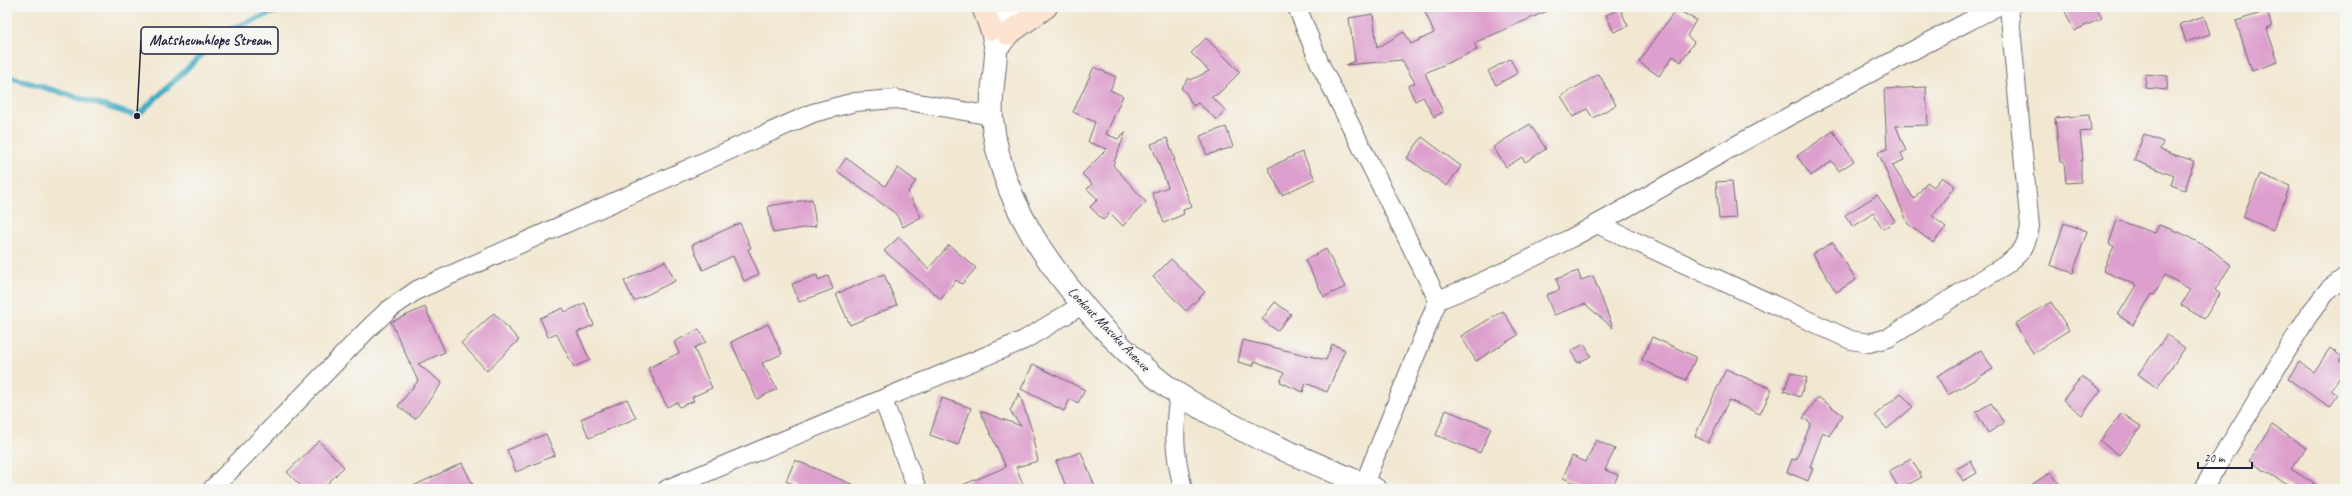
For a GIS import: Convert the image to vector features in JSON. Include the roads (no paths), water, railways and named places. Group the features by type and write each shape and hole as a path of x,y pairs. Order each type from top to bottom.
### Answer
{"main road":[{"path":"983,7 998,38 1046,7"}],"street":[{"name":"Lookout Masuku Avenue","path":"994,7 998,38 992,116 1008,184 1030,232 1051,265 1082,305 1150,372 1179,395 1219,418 1265,441 1369,487"},
{"name":"Lookout Masuku Avenue","path":"998,38 1018,7"},
{"path":"1297,7 1320,64 1438,300 1369,487"},
{"path":"1438,300 1480,284 1597,224 1788,116 1996,7"},
{"path":"1597,224 1852,340 1869,344 1888,338 2007,264 2020,254 2027,244 2030,227 2009,7"},
{"path":"212,489 368,329 387,311 417,290 813,113 855,102 896,99 992,116"},
{"path":"2203,489 2308,316 2329,289 2345,277"},
{"path":"667,489 1024,340 1082,305"},
{"path":"1179,395 1174,430 1176,458 1183,489"},
{"path":"883,400 917,489"}],"waterway":[{"path":"7,76 137,116 228,30 287,7"}],"place":[{"name":"Matsheumhlope Stream","path":"137,116"}]}
